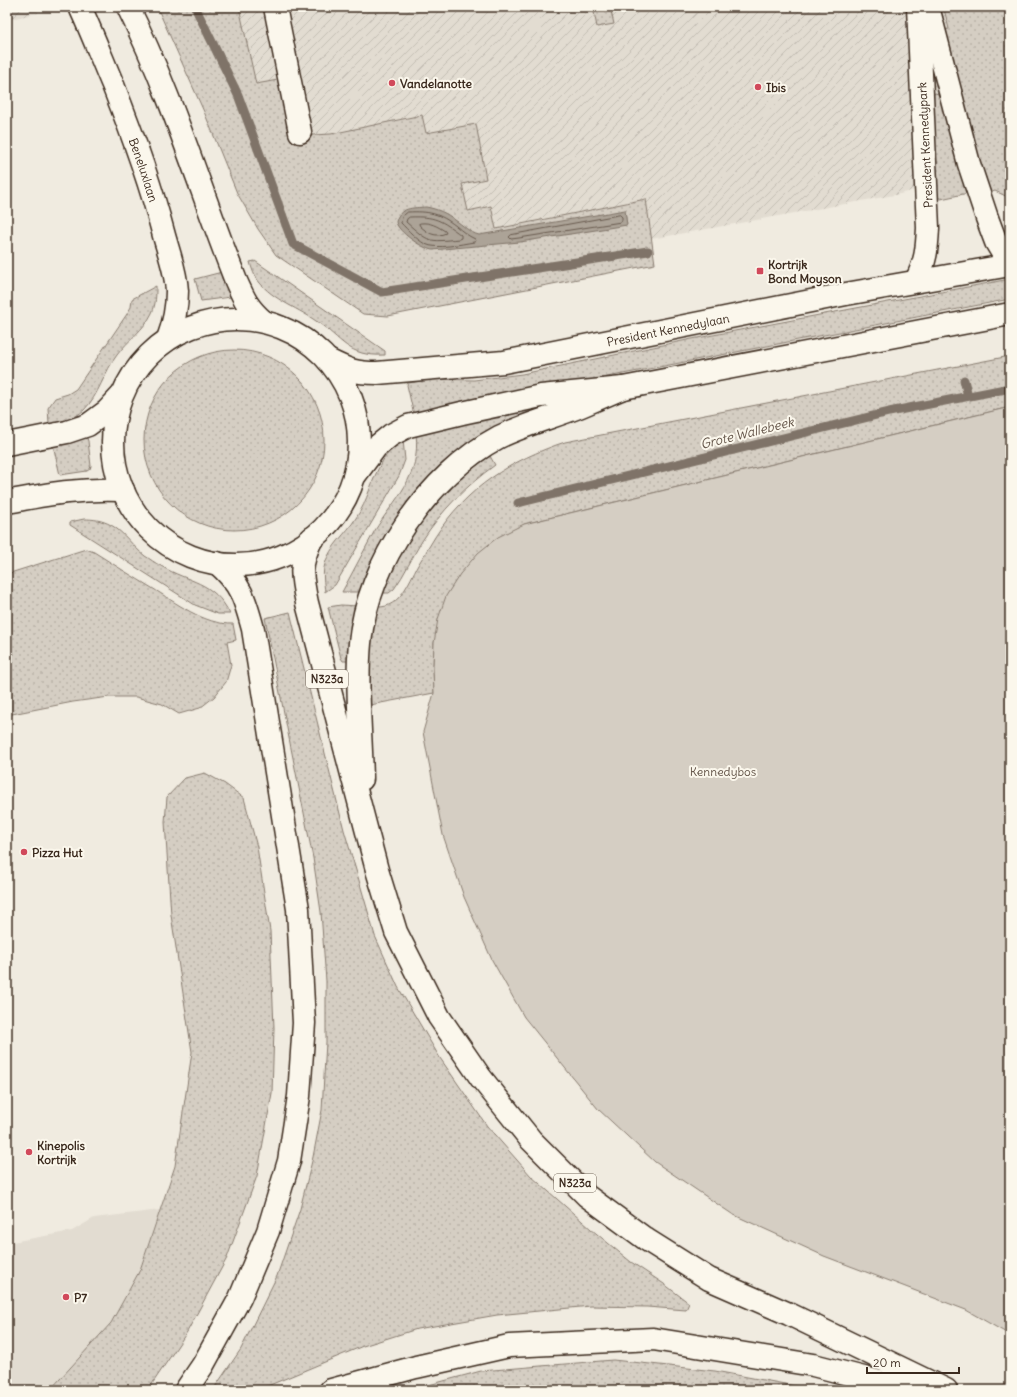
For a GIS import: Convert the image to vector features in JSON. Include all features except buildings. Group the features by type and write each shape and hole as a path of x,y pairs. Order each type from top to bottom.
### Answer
{"main road":[{"name":"Beneluxlaan","path":"80,7 130,130 157,208 174,274 176,291 174,323 168,339"},
{"path":"128,7 155,65 177,120 244,300 251,311 263,321"},
{"path":"275,7 300,132"},
{"name":"President Kennedypark","path":"916,281 926,257 928,228 918,7"},
{"name":"President Kennedypark","path":"928,7 969,164 996,242 1002,252 1010,259"},
{"name":"President Kennedylaan","path":"327,359 343,368 359,373 377,373 504,362 916,281 1010,265"},
{"path":"354,477 376,447 408,426 541,396 623,388 1010,314"},
{"path":"239,318 263,321 286,330 308,342 327,359 342,380 352,402 358,427 359,452 354,477 344,500 330,521 312,538 291,552 267,561 242,565 217,563 192,557 170,546 151,531 134,512 123,490 115,467 112,443 114,418 122,395 133,373 149,354 168,339 190,327 214,320 239,318"},
{"path":"364,820 358,673 360,641 366,610 377,579 393,545 424,500 437,486 473,454 499,438 520,428 581,406 623,388"},
{"path":"7,444 67,432 88,425 107,411 122,395"},
{"path":"7,502 70,491 97,489 123,490"},
{"name":"N323a","path":"312,538 304,556 302,566 302,576 307,603 377,870 396,932 439,1018 481,1078 531,1140 587,1196 648,1240 709,1279 789,1314 946,1390"},
{"path":"186,1390 203,1365 240,1298 268,1231 289,1161 299,1096 304,1023 298,909 253,629 245,600 238,586 229,574 217,563"},
{"path":"331,1390 416,1367 509,1346 653,1339 813,1365 911,1390"}],"shaded area":[{"path":"7,7 35,7 38,13 7,20"},
{"path":"210,7 1010,7 998,167 900,194 651,239 384,282 303,238"},
{"name":"P7","path":"160,1210 140,1270 111,1323 50,1390 7,1390 7,1243 72,1231 94,1218"}],"green space":[{"path":"157,7 239,7 256,84 278,80 291,140 313,135 331,134 422,115 426,133 476,124 486,179 462,184 468,211 491,206 496,229 646,199 655,264 388,316 363,314 276,255 258,229 237,193 205,114"},
{"path":"593,7 610,7 614,24 597,27"},
{"path":"952,7 1010,7 1010,198 995,191 989,193 987,191 944,30 949,29 944,9"},
{"path":"935,93 941,95 968,193 941,199 938,197 928,102"},
{"path":"255,261 385,351 385,355 362,353 346,346 316,321 267,291 255,276 252,269 250,262"},
{"path":"222,272 231,297 201,301 195,279"},
{"path":"1010,279 1010,299 416,414 413,411 407,385 408,383 434,379 474,380 522,374 692,339"},
{"path":"156,286 154,306 149,319 112,362 89,404 84,410 73,418 51,426 49,423 48,408 55,398 68,394 76,389 127,314 131,307 132,299"},
{"path":"234,350 252,352 268,357 284,365 303,383 309,390 320,414 324,440 322,458 317,474 309,490 291,509 284,515 260,526 234,530 216,528 200,523 184,515 165,497 159,490 148,466 144,440 146,422 151,406 159,390 177,371 184,365 208,354"},
{"path":"1010,356 1010,407 524,524 434,643 434,693 370,705 370,655 378,607 386,606 392,603 403,592 435,537 461,504 491,478 508,467 545,449 565,442"},
{"path":"559,404 490,433 361,592 342,592 374,532 405,486 414,463 416,433"},
{"name":"Kennedybos","path":"1010,407 1010,1335 966,1310 824,1256 732,1214 655,1162 598,1109 524,1017 492,960 464,897 443,835 423,732 434,693 434,643 438,619 446,596 460,574 478,553 498,537 524,524"},
{"path":"87,438 88,441 91,466 90,469 87,471 60,475 53,445"},
{"path":"403,440 405,460 399,476 335,585 325,592 324,571 327,558 360,511 367,498 378,469 384,459 391,450"},
{"path":"490,456 495,465 464,490 437,519 422,541 394,589 389,593 382,593 387,579 408,538 426,513 452,485 467,472"},
{"path":"84,519 101,521 116,528 145,556 171,572 208,588 223,603 230,614 218,614 195,605 70,525 70,522"},
{"path":"86,549 94,552 190,612 211,621 233,624 236,640 227,642 231,665 226,682 214,697 200,708 179,714 162,704 136,697 109,697 73,702 7,715 7,574"},
{"path":"341,605 358,606 350,659 348,661 343,661 341,658 328,607"},
{"path":"290,612 344,830 375,936 398,987 440,1058 487,1126 531,1176 631,1262 689,1303 686,1310 647,1307 591,1306 497,1315 417,1329 363,1346 258,1390 213,1390 241,1349 277,1276 300,1209 313,1157 322,1110 326,1042 326,981 321,912 313,858 265,618"},
{"path":"205,773 225,784 244,798 257,847 270,931 274,1028 272,1093 257,1176 227,1258 187,1332 148,1390 50,1390 111,1323 140,1270 175,1166 192,1052 171,915 165,822 167,797 185,778"},
{"path":"613,1360 715,1371 817,1390 410,1390 481,1371"}],"water":[{"path":"426,207 445,213 470,231 479,235 625,210 627,225 520,242 432,250 411,239 401,230 396,222 400,213 407,209"}],"waterway":[{"path":"195,7 238,95 293,244 382,292 648,251"},
{"name":"Grote Wallebeek","path":"964,380 968,396"},
{"name":"Grote Wallebeek","path":"518,503 889,412 1010,388"}],"place":[{"name":"Vandelanotte","path":"392,83"},
{"name":"Ibis","path":"758,87"},
{"name":"Kortrijk Bond Moyson","path":"760,271"},
{"name":"Pizza Hut","path":"24,852"},
{"name":"Kinepolis Kortrijk","path":"29,1152"},
{"name":"P7","path":"66,1297"}]}
